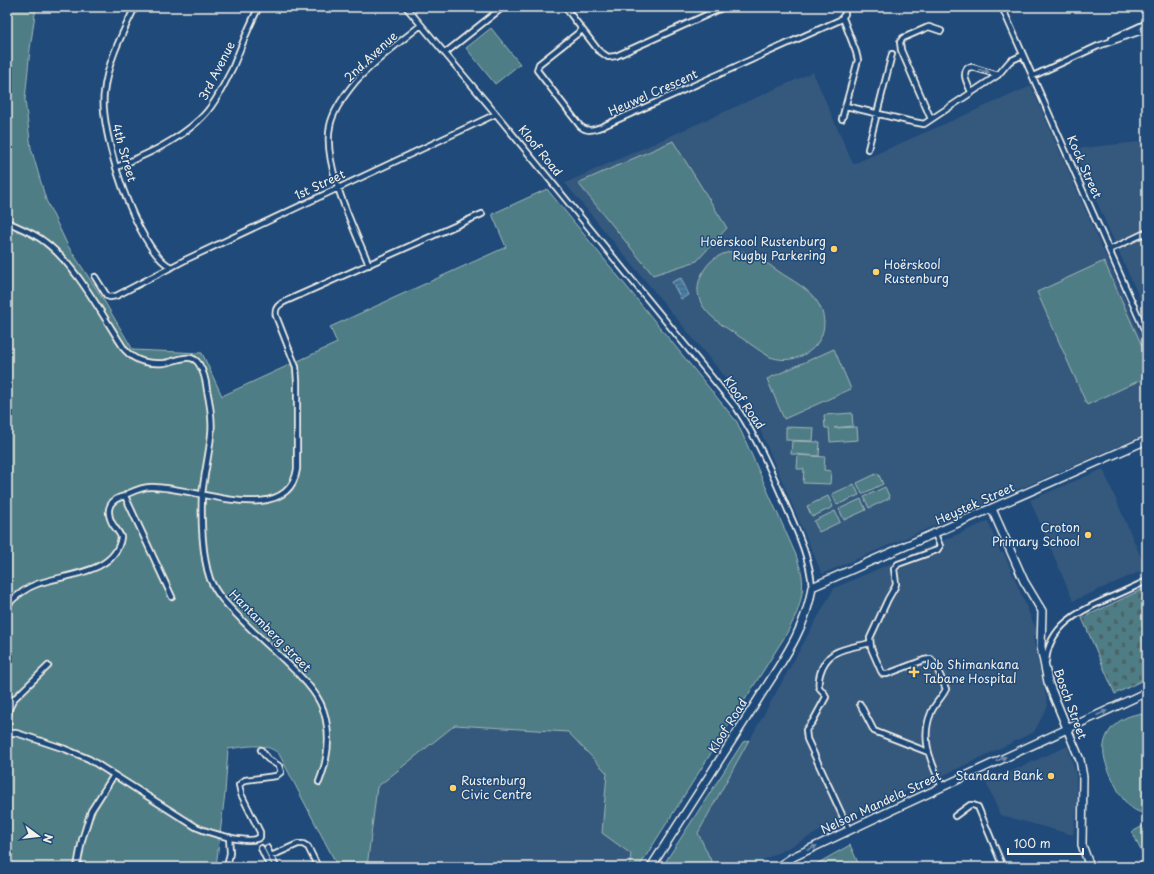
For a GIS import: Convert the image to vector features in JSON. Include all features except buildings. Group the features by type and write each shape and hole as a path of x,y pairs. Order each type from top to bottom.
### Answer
{"street":[{"name":"4th Street","path":"135,7 110,65 103,94 105,123 125,196 139,228 148,244 161,260 171,267"},
{"name":"3rd Avenue","path":"116,167 155,150 179,136 200,120 217,97 231,70 252,19 259,7"},
{"name":"Kloof Road","path":"406,7 496,114 736,407 758,442 804,549 811,576 812,587 807,612 793,642 725,752 651,867"},
{"path":"445,53 503,7"},
{"path":"565,7 602,54 608,57 613,57 724,7"},
{"path":"842,119 858,60 843,18 845,14 844,7"},
{"name":"Kock Street","path":"1002,7 1147,336"},
{"path":"1144,7 1147,14"},
{"name":"Heuwel Crescent","path":"582,30 539,64 537,70 580,126 583,129 589,130 601,127 843,18"},
{"path":"1033,76 1147,23"},
{"name":"2nd Avenue","path":"369,265 339,188 330,158 328,143 330,124 347,93 356,81 421,25"},
{"path":"931,119 901,50 900,42 903,38 929,27 941,31"},
{"path":"1098,46 1147,28"},
{"path":"868,149 892,54"},
{"path":"846,106 920,124 926,123 998,75 1010,62 1023,55"},
{"path":"971,92 965,78 965,70 967,68 972,67 998,75"},
{"name":"1st Street","path":"95,277 107,296 116,296 171,267 496,114"},
{"path":"7,605 28,588 44,581 95,569 108,560 117,549 121,537 112,522 109,512 110,505 115,500 127,494 150,486 248,501 277,497 283,494 289,489 296,477 297,469 297,381 293,359 277,320 275,313 276,309 281,303 482,214"},
{"name":"Hantamberg street","path":"7,222 44,241 62,258 85,288 125,350 130,355 140,361 150,363 164,363 186,358 196,359 202,368 209,400 211,434 202,494 204,547 210,578 221,598 250,629 303,678 318,698 327,726 328,741 326,759 319,782"},
{"path":"1109,250 1147,232"},
{"name":"Heystek Street","path":"812,587 1147,440"},
{"path":"125,496 172,597"},
{"name":"Bosch Street","path":"992,509 1024,581 1042,611 1042,654 1050,688 1080,760 1083,776 1083,850 1090,867"},
{"path":"935,534 940,546 937,550 901,562 894,569 896,584 874,626 870,638 870,644 883,674 887,674 924,660 931,659 935,664 946,689 933,707 928,720 926,736 928,752 942,787"},
{"path":"1045,668 1048,648 1058,629 1065,622 1086,608 1147,581"},
{"path":"849,830 807,739 806,730 813,721 826,697 824,692 819,687 819,681 825,662 833,654 870,644"},
{"path":"7,727 10,709 14,699 48,666"},
{"name":"Nelson Mandela Street","path":"778,867 793,857 849,830 1147,692"},
{"path":"860,704 874,731 928,752"},
{"path":"7,733 29,737 90,759 196,827 218,836 255,840 260,837 260,832 239,789 240,785 245,780 276,776 281,772 279,766 268,759 261,750"},
{"path":"77,867 82,840 91,811 114,775"},
{"path":"955,816 970,805 978,807 1003,867"},
{"path":"227,867 230,853 229,837"},
{"path":"271,856 298,844 303,844 308,847 318,867"},
{"path":"261,848 270,867"},
{"path":"267,848 276,867"},
{"path":"1140,867 1147,864"},
{"path":"902,867 908,867"}],"shaded area":[{"name":"Hoërskool Rustenburg","path":"813,72 853,164 1031,86 1147,350 1147,434 822,574 751,409 565,183"},
{"path":"1147,141 1147,315 1073,149"},
{"path":"681,278 689,295 681,299 672,282"},
{"name":"Croton Primary School","path":"1103,469 1146,569 1073,601 1030,500"},
{"name":"Job Shimankana Tabane Hospital","path":"988,521 1001,553 1004,553 1038,634 1033,637 1048,706 1034,732 938,778 844,818 788,848 748,867 714,867 698,833 834,588"},
{"name":"Rustenburg Civic Centre","path":"455,725 568,732 607,773 602,832 631,854 629,867 367,867 377,787"},
{"path":"1068,746 1076,775 1077,805 1073,835 1000,815 986,782"}],"green space":[{"path":"7,7 36,7 25,100 31,148 46,200 68,246 103,299 133,350 202,353 222,396 337,343 330,327 506,247 492,214 547,189 737,422 796,555 803,584 801,601 792,624 784,638 639,867 629,867 631,854 602,833 607,773 568,732 455,725 377,787 367,867 338,867 279,754 268,747 261,746 228,749 225,793 216,867 7,866"},
{"path":"491,28 520,64 495,84 466,48"},
{"path":"673,141 727,228 697,261 653,275 578,183"},
{"path":"737,251 754,255 764,261 805,289 815,298 823,315 824,327 821,338 814,347 805,354 795,358 783,359 770,357 719,323 705,309 700,301 698,292 699,281 704,270 710,262 718,256"},
{"path":"1104,261 1147,357 1147,377 1087,405 1037,292"},
{"path":"834,349 851,389 784,419 767,379"},
{"path":"852,413 853,426 834,428 857,427 858,440 830,442 829,428 825,428 824,415"},
{"path":"786,427 814,428 813,441 786,440"},
{"path":"792,441 820,442 819,456 791,454"},
{"path":"798,455 825,457 824,470 831,471 830,484 803,483 804,469 797,469"},
{"path":"878,473 883,484 862,494 857,483"},
{"path":"854,484 859,495 837,505 832,494"},
{"path":"885,487 890,498 869,508 864,497"},
{"path":"828,496 833,507 812,517 807,506"},
{"path":"861,499 866,510 844,520 839,509"},
{"path":"835,511 840,522 819,532 814,521"},
{"path":"1147,587 1147,678 1115,694 1082,618"},
{"path":"1138,714 1147,715 1147,814 1134,810 1121,796 1106,764 1104,755 1105,740 1112,727 1124,719"},
{"path":"749,740 698,833 714,867 662,867 743,742"},
{"path":"1143,826 1147,834 1147,853 1143,855 1132,832"},
{"path":"850,845 860,867 811,867"}],"place":[{"name":"Hoërskool Rustenburg Rugby Parkering","path":"834,249"},
{"name":"Hoërskool Rustenburg","path":"876,272"},
{"name":"Croton Primary School","path":"1088,535"},
{"name":"Job Shimankana Tabane Hospital","path":"914,672"},
{"name":"Standard Bank","path":"1051,776"},
{"name":"Rustenburg Civic Centre","path":"453,788"}]}
